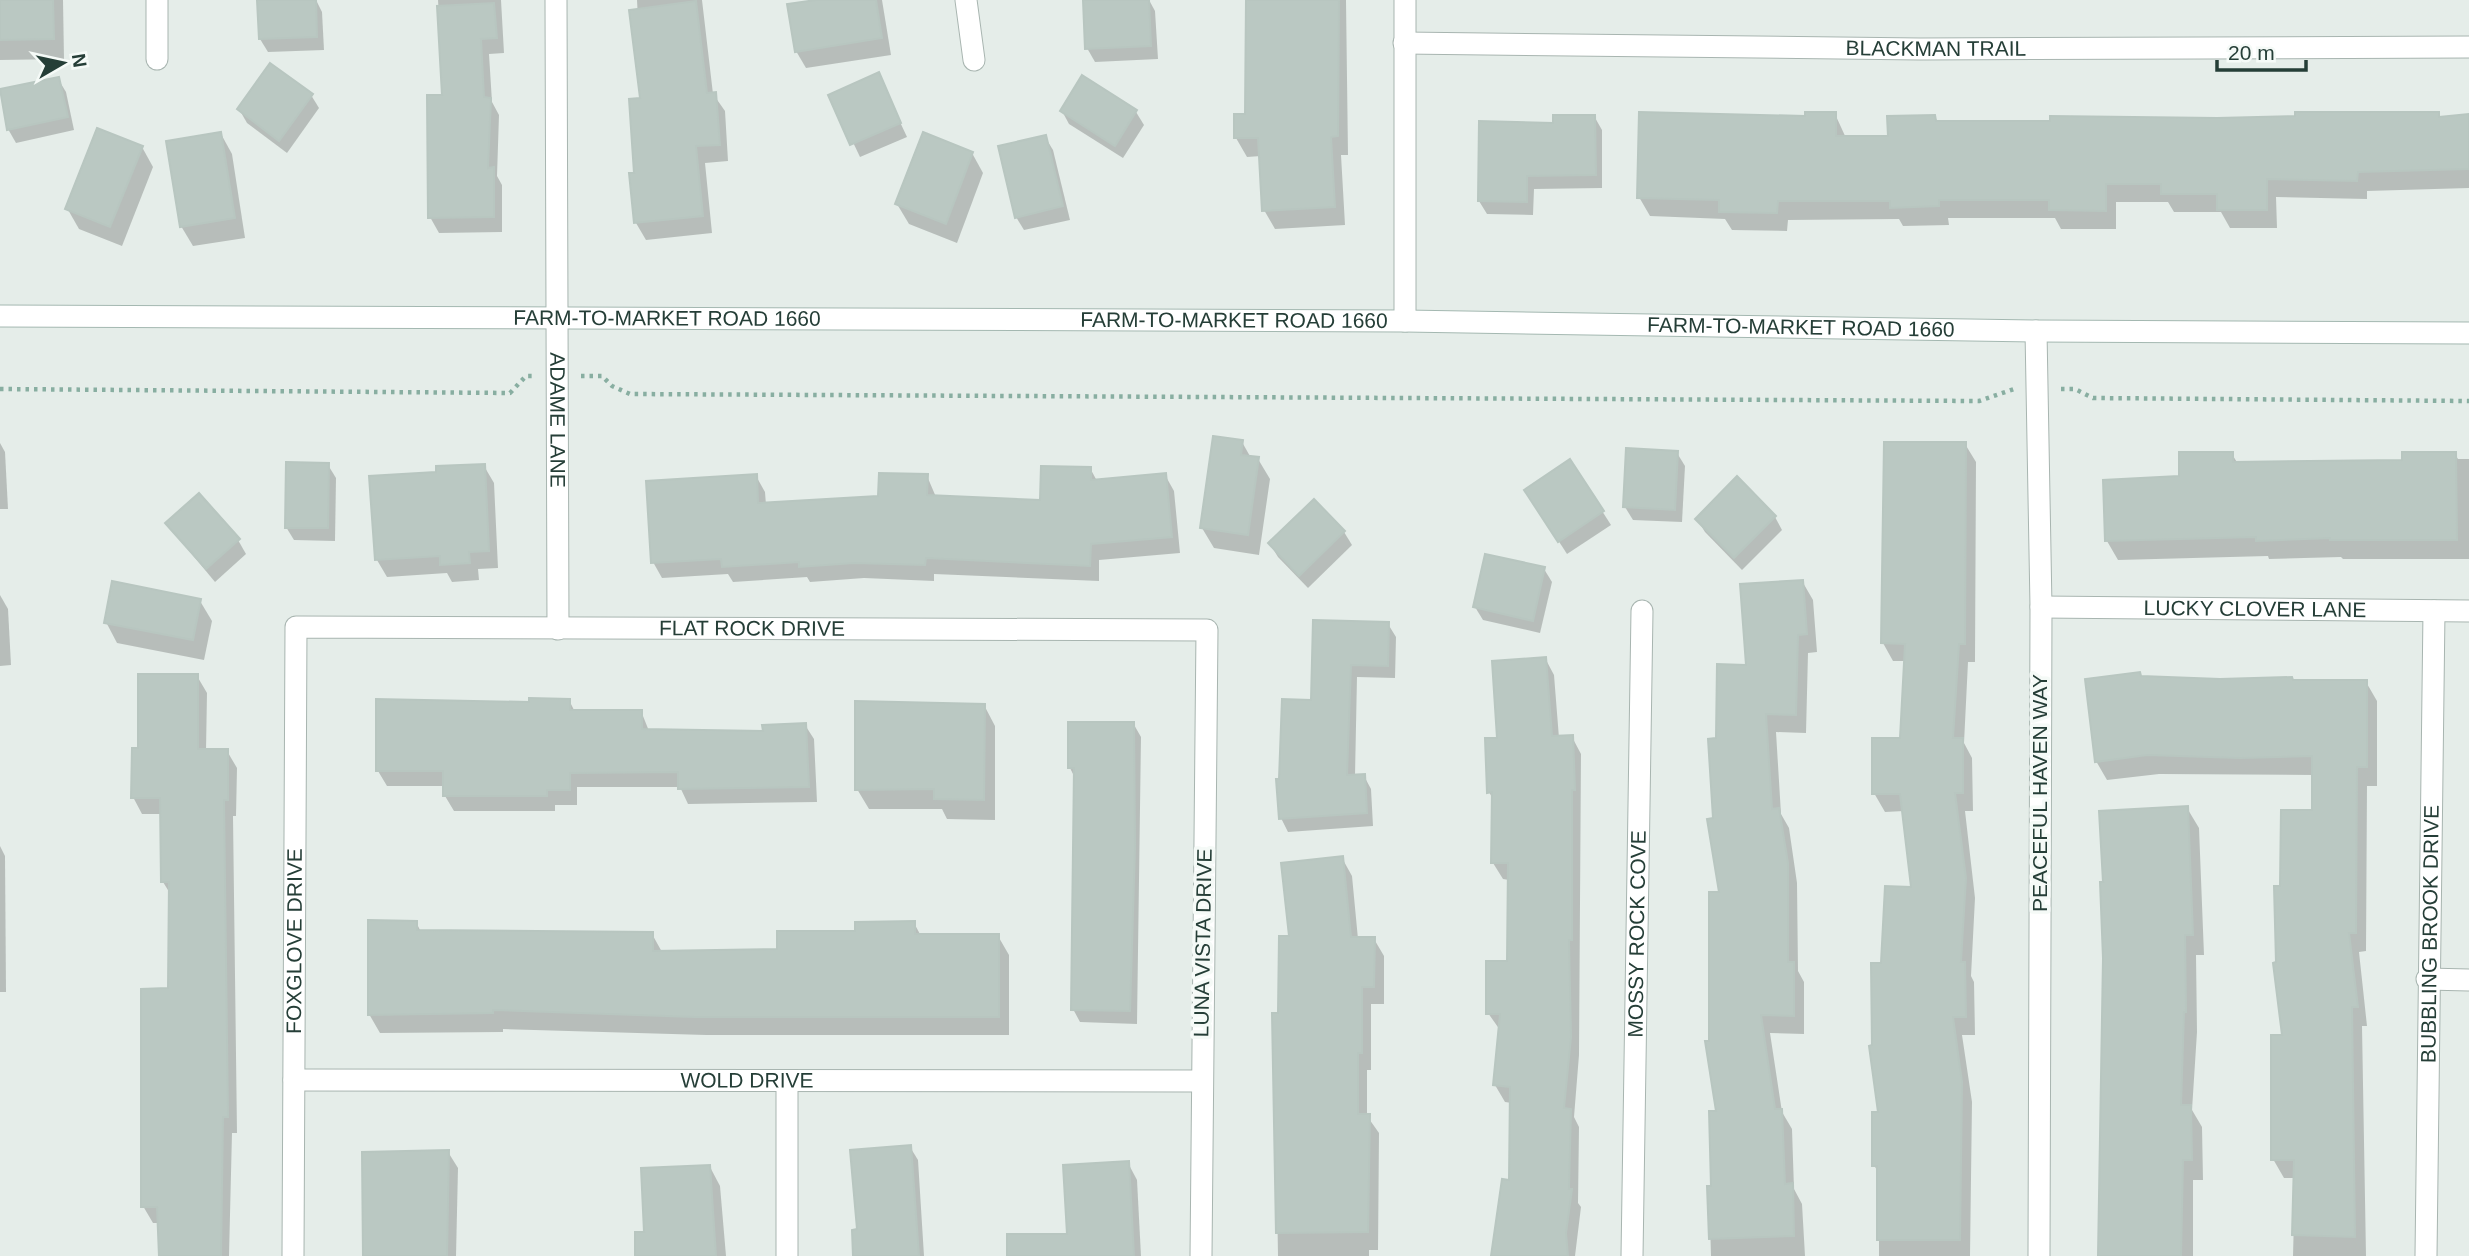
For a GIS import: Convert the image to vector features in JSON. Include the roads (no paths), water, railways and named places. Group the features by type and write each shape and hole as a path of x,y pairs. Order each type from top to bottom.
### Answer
{"street":[{"path":"157,0 157,59"},
{"name":"ADAME LANE","path":"556,0 558,629"},
{"path":"966,0 974,60"},
{"path":"1405,0 1405,321"},
{"name":"BLACKMAN TRAIL","path":"1404,43 1906,48 2469,47"},
{"name":"FARM-TO-MARKET ROAD 1660","path":"0,316 1405,321 2036,331 2469,333"},
{"name":"PEACEFUL HAVEN WAY","path":"2036,331 2041,607 2039,1256"},
{"name":"LUCKY CLOVER LANE","path":"2041,607 2469,611"},
{"name":"MOSSY ROCK COVE","path":"1632,1256 1642,611"},
{"name":"BUBBLING BROOK DRIVE","path":"2426,1256 2427,979 2434,611"},
{"name":"FLAT ROCK DRIVE","path":"296,627 1207,630"},
{"name":"FOXGLOVE DRIVE","path":"293,1256 296,627"},
{"name":"LUNA VISTA DRIVE","path":"1201,1256 1207,630"},
{"path":"2427,979 2469,980"},
{"name":"WOLD DRIVE","path":"294,1080 1201,1081"},
{"path":"787,1081 787,1256"}]}
